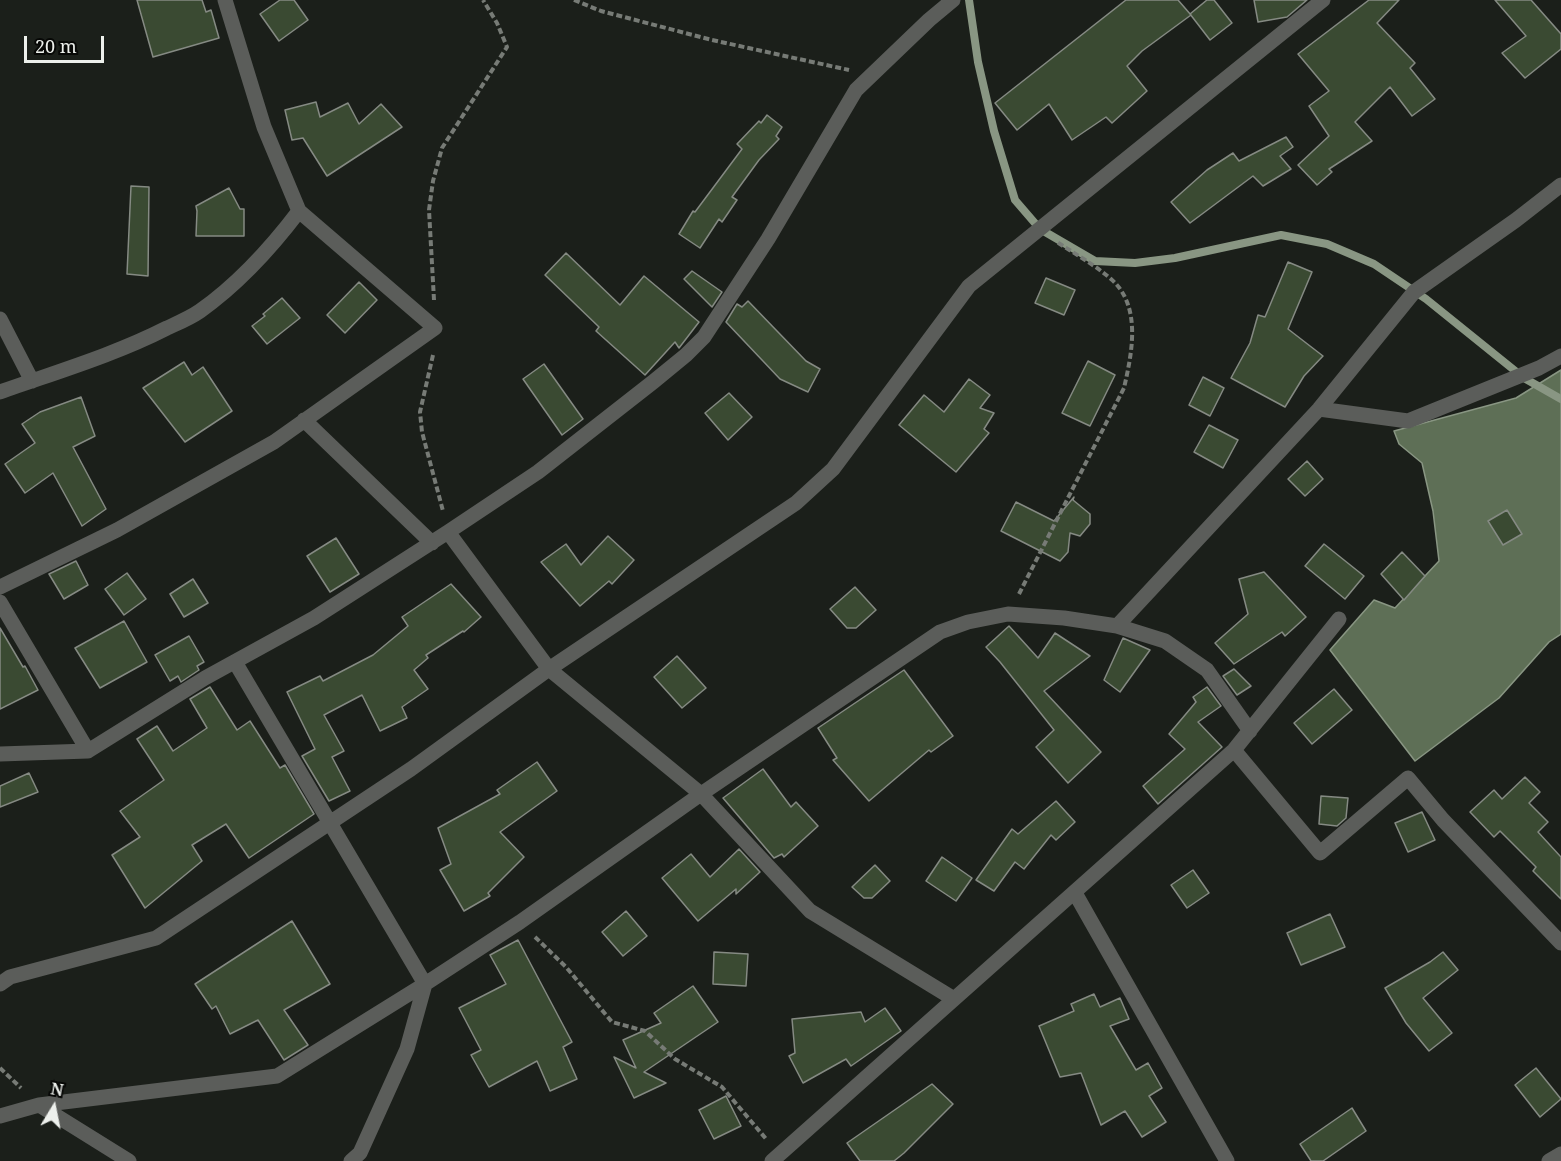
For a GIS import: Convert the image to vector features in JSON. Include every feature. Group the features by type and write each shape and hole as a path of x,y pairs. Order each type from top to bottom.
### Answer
{"street":[{"path":"0,587 117,530 274,442 435,328 299,211 264,127 225,0"},
{"path":"0,754 88,751 205,678 314,618 432,543 538,472 660,377 704,337 768,239 856,90 953,0"},
{"path":"0,984 10,977 156,938 411,769 549,669 796,503 833,469 969,286 1323,0"},
{"path":"1117,626 1319,409 1414,291 1516,220 1561,185"},
{"path":"0,392 97,359 198,313 273,244 299,211"},
{"path":"0,319 32,381"},
{"path":"1319,409 1408,422 1539,368 1561,356"},
{"path":"304,420 432,543"},
{"path":"448,532 549,669 701,794 810,911 954,999"},
{"path":"0,602 88,751"},
{"path":"0,1116 39,1105 278,1076 520,922 701,794 940,632 968,622 1008,614 1064,618 1117,626 1166,641 1207,670 1250,731"},
{"path":"775,1158 1234,750 1339,619"},
{"path":"235,662 425,984 407,1049 360,1153 351,1161"},
{"path":"1234,750 1320,854 1408,778 1443,820 1561,943"},
{"path":"1075,893 1227,1161"},
{"path":"39,1105 129,1161"},
{"path":"1549,1161 1561,1154"}],"path":[{"path":"448,532 422,432 420,412 435,346 429,210 433,181 442,148 507,48 497,23 483,0"},
{"path":"574,0 601,12 871,76"},
{"path":"1008,614 1124,388 1130,364 1132,338 1129,304 1113,280 1040,229"},
{"path":"520,922 566,968 612,1022 645,1031 675,1059 722,1087 775,1158"}],"shaded area":[{"path":"1561,370 1561,634 1549,642 1499,698 1415,761 1330,650 1374,600 1395,608 1439,561 1433,511 1422,463 1399,444 1394,431 1516,398"}],"building":[{"path":"137,0 202,0 206,12 211,10 219,38 153,57"},
{"path":"280,0 294,0 308,20 279,41 260,14"},
{"path":"1126,0 1178,0 1191,15 1142,51 1127,66 1147,91 1112,123 1106,117 1072,140 1049,104 1017,130 995,103"},
{"path":"1207,0 1214,0 1232,23 1210,40 1190,14"},
{"path":"1254,0 1307,0 1287,17 1258,22"},
{"path":"1369,0 1399,0 1377,23 1415,63 1410,68 1435,99 1412,116 1390,87 1355,122 1372,141 1329,169 1332,172 1317,185 1298,165 1329,136 1309,106 1329,91 1298,54"},
{"path":"1495,0 1531,0 1561,34 1561,49 1525,78 1502,53 1526,36"},
{"path":"316,102 320,117 348,103 359,124 381,104 402,127 327,176 303,138 292,140 285,110"},
{"path":"767,115 782,127 776,136 779,139 759,160 732,197 737,200 722,222 719,219 700,248 679,234 693,211 695,212 742,149 737,144"},
{"path":"1286,137 1293,147 1280,156 1291,169 1263,186 1253,176 1190,223 1171,202 1207,170 1233,153 1239,161"},
{"path":"131,186 149,187 148,276 127,274"},
{"path":"229,188 240,209 244,209 244,236 196,236 196,206"},
{"path":"566,253 620,305 644,276 699,322 679,348 675,342 645,375 596,331 599,327 545,275"},
{"path":"1288,262 1312,272 1288,329 1323,356 1304,376 1285,407 1231,378 1250,343 1258,315 1265,317"},
{"path":"692,271 722,292 712,307 684,279"},
{"path":"1046,278 1075,290 1064,315 1035,303"},
{"path":"359,282 377,300 345,333 327,315"},
{"path":"282,298 300,318 267,344 252,326"},
{"path":"748,301 806,361 820,369 808,392 780,379 726,322 737,304 742,307"},
{"path":"1088,361 1115,375 1090,426 1062,413"},
{"path":"184,362 192,375 203,367 232,411 185,442 143,388"},
{"path":"544,364 583,419 562,435 523,379"},
{"path":"1203,377 1224,388 1210,416 1189,405"},
{"path":"969,379 990,395 980,408 994,413 984,429 989,433 956,472 899,425 924,395 944,412"},
{"path":"729,393 752,417 728,440 705,413"},
{"path":"81,397 95,436 73,447 106,509 82,526 53,473 25,493 5,464 35,443 22,424 40,412"},
{"path":"1209,425 1238,440 1223,468 1194,452"},
{"path":"1307,461 1323,479 1305,496 1288,479"},
{"path":"1074,497 1073,500 1090,514 1090,524 1080,536 1070,533 1068,552 1060,561 1001,531 1016,502 1054,521"},
{"path":"1507,510 1522,534 1503,545 1488,521"},
{"path":"608,536 634,560 612,584 609,581 580,606 541,562 566,544 581,565"},
{"path":"336,538 359,574 330,592 307,556"},
{"path":"1324,544 1364,576 1345,599 1305,566"},
{"path":"1402,552 1425,576 1404,600 1381,574"},
{"path":"76,561 88,585 64,599 49,574"},
{"path":"1264,572 1306,617 1285,636 1282,632 1234,664 1215,643 1248,614 1239,579"},
{"path":"127,573 146,599 124,615 105,589"},
{"path":"193,579 208,603 184,617 170,594"},
{"path":"451,584 481,617 464,632 426,655 428,658 414,670 428,689 402,707 407,718 380,731 362,695 324,715 344,751 332,757 350,791 329,801 302,756 315,749 287,692 320,676 323,681 373,655 408,626 402,617"},
{"path":"855,587 876,610 856,628 847,628 830,609"},
{"path":"124,621 147,662 100,688 75,648"},
{"path":"1009,626 1038,658 1055,633 1090,656 1044,691 1101,752 1068,783 1036,747 1054,730 986,647"},
{"path":"0,628 38,690 0,709"},
{"path":"189,636 204,662 197,666 199,670 181,682 178,676 170,681 155,655"},
{"path":"1123,638 1150,650 1120,692 1104,680"},
{"path":"677,656 706,688 682,708 654,677"},
{"path":"1234,669 1251,686 1237,695 1223,676"},
{"path":"904,670 953,736 931,752 929,750 869,801 833,760 837,758 818,728"},
{"path":"210,687 237,730 250,721 280,768 285,765 314,814 249,858 226,824 192,845 202,861 145,908 112,855 140,837 120,811 164,780 137,739 157,726 173,751 207,728 190,699"},
{"path":"1207,687 1221,706 1198,722 1222,747 1158,804 1143,786 1185,749 1169,734 1196,702 1193,697"},
{"path":"1334,689 1352,710 1312,744 1294,723"},
{"path":"537,762 557,791 500,832 524,857 488,893 490,896 464,911 440,870 451,864 438,828 500,794 497,790"},
{"path":"763,769 791,807 796,802 818,826 784,857 782,854 774,858 723,798"},
{"path":"29,773 38,792 0,807 0,786"},
{"path":"1525,777 1540,792 1529,803 1548,822 1538,832 1561,857 1561,899 1533,871 1536,867 1500,831 1494,837 1470,812 1494,790 1502,799"},
{"path":"1321,796 1348,798 1346,818 1337,826 1319,824"},
{"path":"1056,801 1075,822 1056,840 1051,835 1024,869 1015,862 994,891 976,880 1012,829 1018,834"},
{"path":"1422,812 1435,840 1408,852 1395,823"},
{"path":"739,849 760,872 736,894 736,889 698,921 662,878 691,854 710,877"},
{"path":"942,857 972,878 956,901 926,881"},
{"path":"875,865 890,881 872,898 864,898 852,887"},
{"path":"1193,870 1209,893 1187,908 1171,885"},
{"path":"626,911 647,936 623,956 602,932"},
{"path":"1330,914 1345,947 1301,965 1287,933"},
{"path":"292,921 330,984 284,1010 308,1045 284,1060 258,1020 230,1034 216,1006 212,1009 195,984"},
{"path":"518,940 572,1042 563,1047 577,1079 550,1091 537,1061 489,1087 471,1055 481,1050 459,1008 506,984 490,955"},
{"path":"714,952 748,954 746,986 713,984"},
{"path":"1443,952 1458,970 1423,998 1452,1033 1429,1051 1406,1023 1385,988"},
{"path":"693,986 718,1022 644,1072 666,1083 634,1098 614,1057 636,1068 623,1040 661,1023 654,1013"},
{"path":"1094,994 1100,1007 1120,998 1129,1019 1110,1026 1136,1070 1148,1063 1162,1088 1149,1096 1166,1122 1142,1137 1125,1111 1101,1125 1081,1073 1060,1077 1039,1026 1074,1011 1071,1004"},
{"path":"885,1008 901,1031 851,1066 846,1059 803,1083 789,1056 795,1053 792,1019 861,1012 865,1022"},
{"path":"1536,1068 1561,1099 1540,1117 1515,1085"},
{"path":"932,1084 953,1104 894,1161 860,1161 847,1143"},
{"path":"726,1096 741,1126 714,1139 699,1110"},
{"path":"1352,1108 1366,1131 1323,1161 1311,1161 1300,1144"}],"waterway":[{"path":"969,0 978,62 994,131 1015,200 1040,229 1095,261 1135,263 1175,258 1281,235 1327,244 1374,264 1426,299 1524,378 1561,399"}]}
